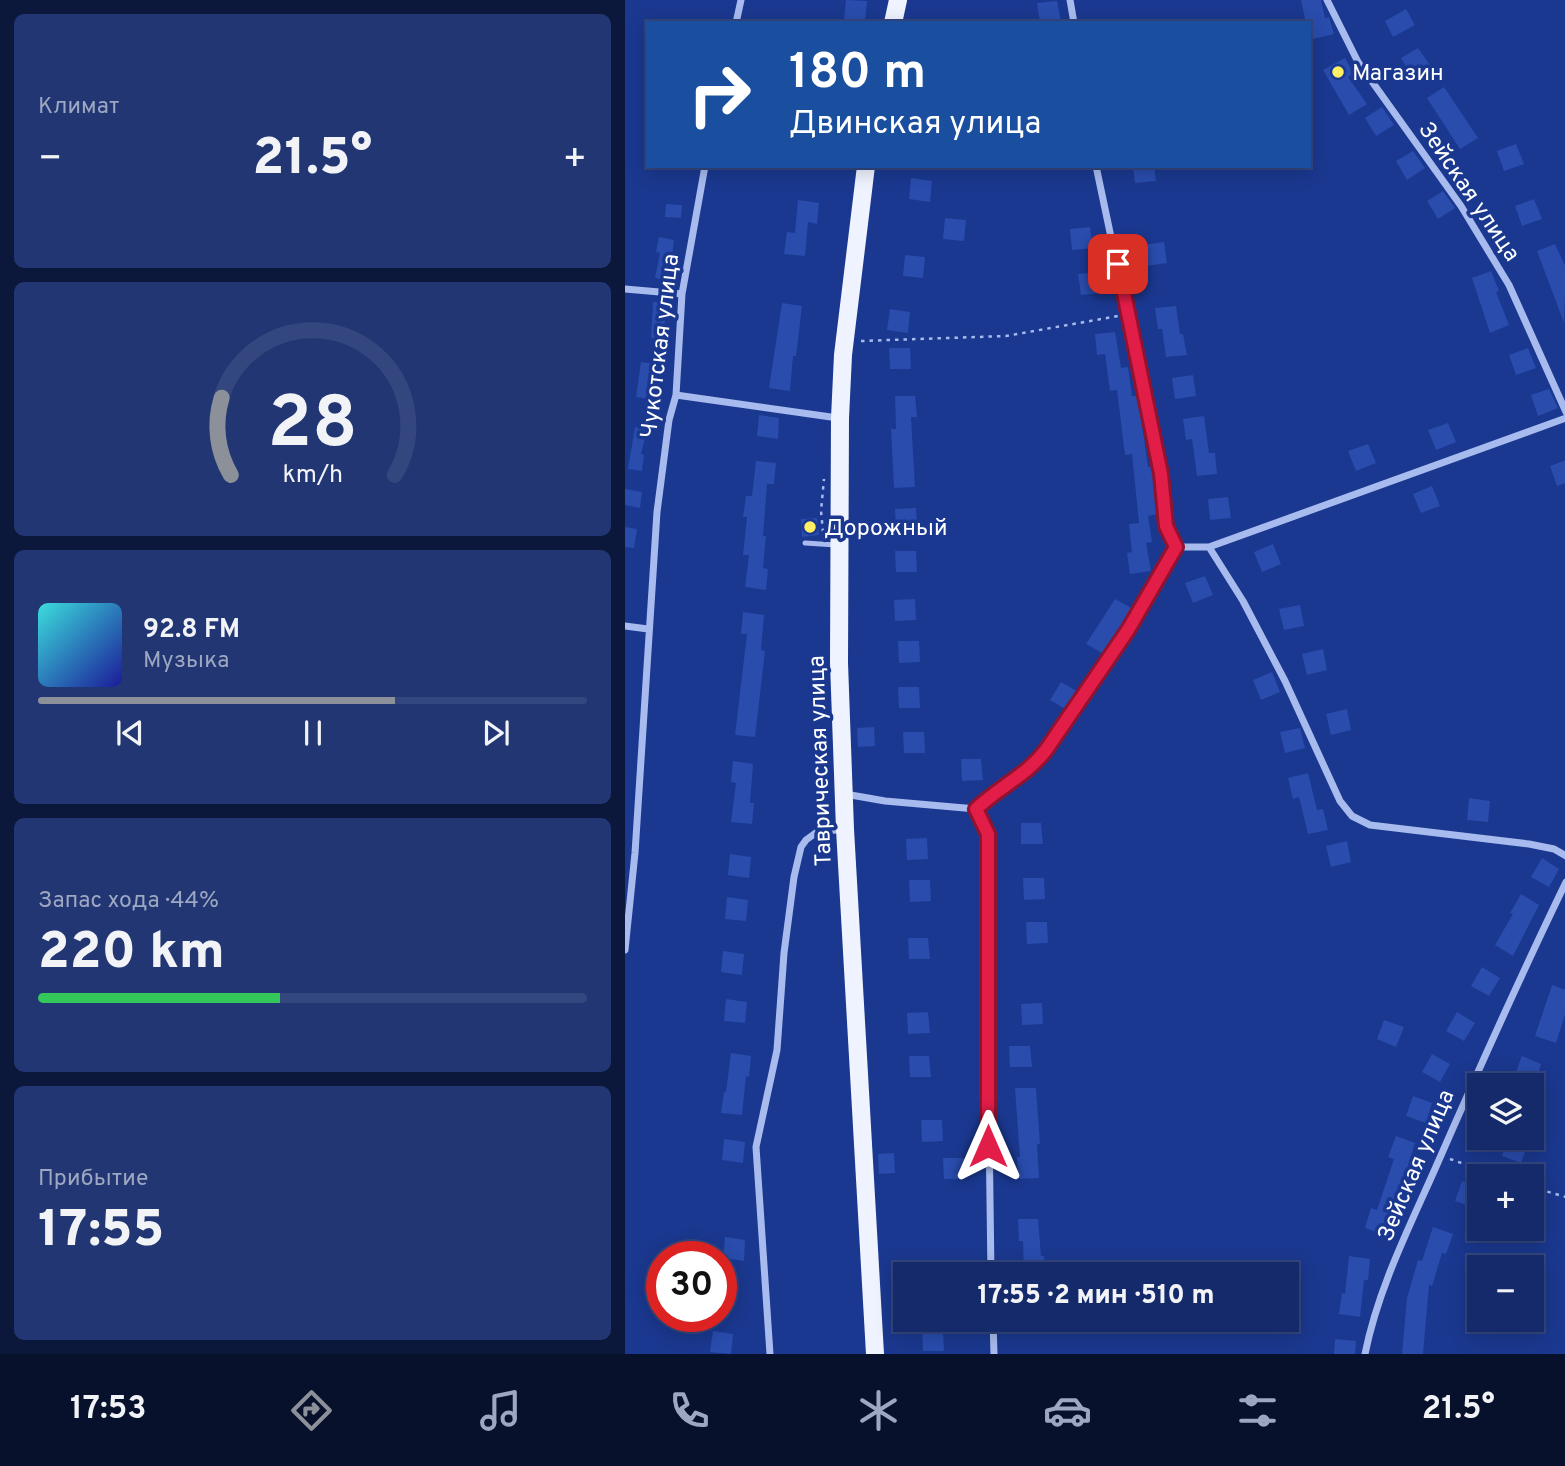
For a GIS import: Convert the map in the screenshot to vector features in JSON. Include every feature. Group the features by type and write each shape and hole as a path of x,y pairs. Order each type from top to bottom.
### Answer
{"main road":[{"path":"893,21 897,0"},
{"name":"Таврическая улица","path":"866,168 843,355 840,418 839,663 845,829 875,1354"}],"street":[{"path":"736,21 741,0"},
{"path":"1070,0 1074,21"},
{"name":"Зейская улица","path":"1327,0 1358,62 1461,206 1509,285 1565,412"},
{"name":"Чукотская улица","path":"625,950 635,853 657,512 669,420 676,395 682,294 705,168"},
{"path":"1096,168 1161,474 1166,526 1176,547"},
{"path":"625,289 682,294"},
{"path":"676,395 840,418"},
{"path":"1176,547 1209,547 1565,418"},
{"path":"844,794 885,801 976,809 993,793 1035,764 1050,746 1128,630 1176,547"},
{"path":"1209,547 1243,601 1285,681 1340,801 1352,816 1370,825 1529,844 1554,849 1565,856"},
{"path":"625,626 648,629"},
{"path":"976,809 988,834 991,1262"},
{"path":"770,1354 756,1147 777,1049 784,953 794,877 806,839 817,832 845,829"},
{"name":"Зейская улица","path":"1365,1354 1388,1277 1565,882"},
{"path":"993,1332 994,1354"}],"lane":[{"path":"805,543 839,545"}],"path":[{"path":"857,341 1006,335 1127,314"},
{"path":"1441,1156 1467,1165"},
{"path":"1544,1191 1565,1197"}],"building":[{"path":"846,0 867,1 865,21 844,20"},
{"path":"1301,0 1321,0 1325,18 1329,17 1334,34 1311,40 1311,21 1306,21"},
{"path":"1057,1 1061,21 1040,21 1037,3"},
{"path":"1406,9 1415,25 1393,37 1385,21"},
{"path":"1418,48 1430,65 1412,77 1401,58"},
{"path":"1345,58 1354,74 1348,77 1367,104 1349,115 1323,70"},
{"path":"1444,87 1478,138 1460,149 1427,98"},
{"path":"1382,107 1394,125 1376,136 1365,118"},
{"path":"1516,144 1524,164 1504,171 1497,151"},
{"path":"1413,151 1425,168 1407,180 1396,161"},
{"path":"1133,168 1154,168 1156,181 1135,183"},
{"path":"911,178 932,181 930,202 909,199"},
{"path":"1443,191 1455,208 1438,219 1427,201"},
{"path":"1534,199 1542,219 1522,226 1515,206"},
{"path":"798,200 819,203 817,224 808,222 805,256 784,254 787,232 795,233"},
{"path":"666,204 682,205 681,218 665,217"},
{"path":"945,218 966,220 964,241 943,239"},
{"path":"1090,227 1093,248 1072,250 1070,229"},
{"path":"659,237 674,240 669,281 655,278 660,253 656,252"},
{"path":"1164,242 1167,263 1146,266 1144,245"},
{"path":"1555,244 1566,268 1564,323 1537,251"},
{"path":"905,255 925,257 923,278 903,276"},
{"path":"1491,271 1509,325 1490,333 1472,278"},
{"path":"1098,272 1101,293 1081,295 1078,274"},
{"path":"653,302 667,302 663,339 651,338"},
{"path":"782,303 802,306 790,391 769,388"},
{"path":"1176,306 1180,334 1183,334 1187,355 1166,357 1162,329 1158,329 1155,308"},
{"path":"890,309 910,312 908,333 887,330"},
{"path":"1115,332 1121,368 1128,367 1132,396 1138,396 1148,467 1153,466 1155,475 1159,514 1148,516 1152,542 1146,543 1151,571 1130,574 1127,553 1132,552 1129,524 1139,523 1132,454 1125,455 1117,390 1110,391 1105,354 1097,355 1095,334"},
{"path":"889,348 910,348 911,369 890,369"},
{"path":"1528,348 1536,368 1516,375 1509,355"},
{"path":"641,362 655,364 649,399 636,397"},
{"path":"1193,375 1196,396 1175,399 1172,378"},
{"path":"1549,389 1558,408 1538,416 1531,395"},
{"path":"895,396 915,396 917,417 911,417 915,487 894,488 891,429 896,429"},
{"path":"759,415 779,418 778,439 757,436"},
{"path":"1204,416 1209,453 1215,453 1217,474 1197,476 1192,439 1186,440 1183,419"},
{"path":"1448,423 1456,442 1436,450 1428,430"},
{"path":"635,427 647,430 641,454 644,455 642,471 628,469"},
{"path":"1368,444 1376,463 1356,471 1348,451"},
{"path":"1566,460 1566,483 1557,486 1550,466"},
{"path":"756,461 776,463 774,484 767,484 763,536 766,536 763,568 768,569 766,590 745,587 749,555 743,555 747,517 743,517 746,496 752,496"},
{"path":"1432,486 1440,506 1421,513 1413,494"},
{"path":"625,489 642,492 640,508 625,505"},
{"path":"1228,497 1231,518 1210,520 1208,499"},
{"path":"916,508 917,529 896,530 895,509"},
{"name":"Дорожный","path":"817,518 819,535 802,537 801,519"},
{"path":"625,527 637,529 634,548 625,547"},
{"path":"1273,544 1281,564 1262,572 1254,552"},
{"path":"895,551 916,551 917,572 896,572"},
{"path":"1205,576 1213,595 1193,603 1185,583"},
{"path":"915,599 916,620 895,621 894,600"},
{"path":"1115,599 1133,609 1104,654 1086,644"},
{"path":"1300,605 1304,626 1284,630 1279,609"},
{"path":"743,612 764,615 761,650 765,651 755,737 735,735 747,634 741,634"},
{"path":"898,641 919,641 920,662 899,663"},
{"path":"1323,649 1327,670 1307,675 1302,654"},
{"path":"1272,672 1280,692 1261,700 1253,680"},
{"path":"1061,682 1078,692 1067,710 1050,700"},
{"path":"898,687 919,687 920,708 899,708"},
{"path":"1347,709 1351,730 1331,735 1326,714"},
{"path":"874,727 875,746 858,747 857,728"},
{"path":"1300,728 1305,748 1285,753 1280,732"},
{"path":"903,732 924,732 925,753 904,753"},
{"path":"961,759 981,759 983,780 962,781"},
{"path":"733,761 753,764 750,803 754,803 752,824 731,822 736,783 731,782"},
{"path":"1308,773 1317,810 1323,809 1328,830 1308,834 1299,797 1293,799 1288,778"},
{"path":"1469,798 1490,801 1488,822 1467,820"},
{"path":"1021,823 1041,823 1043,844 1021,844"},
{"path":"927,838 928,859 907,860 906,839"},
{"path":"1347,841 1351,862 1331,867 1326,846"},
{"path":"730,854 751,857 749,878 728,875"},
{"path":"1542,858 1559,869 1549,887 1531,877"},
{"path":"1023,878 1044,878 1045,899 1024,900"},
{"path":"909,880 930,880 931,901 910,902"},
{"path":"1521,894 1539,905 1513,956 1495,945"},
{"path":"727,897 748,900 746,921 725,919"},
{"path":"1026,922 1047,922 1048,943 1027,944"},
{"path":"908,938 928,938 930,959 909,959"},
{"path":"723,951 744,954 742,975 721,972"},
{"path":"1482,967 1500,978 1489,996 1471,986"},
{"path":"1552,985 1566,990 1566,1011 1556,1043 1535,1036"},
{"path":"726,999 747,1002 745,1023 724,1021"},
{"path":"1042,1003 1043,1024 1022,1025 1021,1004"},
{"path":"928,1012 930,1033 908,1034 907,1013"},
{"path":"1457,1012 1475,1023 1464,1041 1446,1031"},
{"path":"1384,1020 1404,1027 1396,1047 1377,1039"},
{"path":"1009,1046 1030,1046 1032,1067 1010,1067"},
{"path":"731,1053 751,1056 742,1115 721,1113"},
{"path":"1432,1054 1450,1064 1440,1082 1422,1072"},
{"path":"909,1056 929,1056 931,1077 910,1077"},
{"path":"1522,1056 1541,1064 1538,1073 1516,1073"},
{"path":"1015,1088 1036,1088 1040,1144 1037,1144 1039,1178 1018,1179 1017,1157 1020,1157"},
{"path":"1413,1096 1432,1103 1426,1123 1406,1116"},
{"path":"921,1120 942,1120 943,1141 922,1142"},
{"path":"1396,1136 1415,1143 1404,1179 1409,1181 1402,1201 1396,1199 1384,1235 1365,1228 1371,1208 1377,1210 1394,1159 1388,1157"},
{"path":"724,1139 745,1142 743,1163 722,1160"},
{"path":"1504,1150 1526,1150 1521,1163 1502,1156"},
{"path":"894,1153 895,1173 879,1174 878,1154"},
{"path":"943,1158 964,1158 965,1179 944,1179"},
{"path":"1462,1181 1467,1183 1467,1205 1455,1201"},
{"path":"1018,1219 1038,1219 1041,1256 1044,1256 1045,1262 1024,1262 1023,1241 1019,1241"},
{"path":"1433,1227 1453,1234 1446,1254 1442,1253 1432,1286 1429,1285 1423,1354 1402,1354 1407,1298 1418,1260 1422,1261"},
{"path":"725,1237 745,1240 744,1261 737,1260 737,1241 725,1241"},
{"path":"1349,1256 1370,1259 1368,1280 1364,1280 1360,1317 1339,1314 1342,1293 1345,1294"},
{"path":"713,1332 733,1334 731,1354 710,1352"},
{"path":"922,1332 943,1332 944,1351 923,1351"},
{"path":"1335,1339 1356,1341 1355,1354 1334,1354"}],"place":[{"name":"Магазин","path":"1338,72"},
{"name":"Дорожный","path":"810,527"}],"route":[{"path":"988,1146 988,834 976,809 993,793 1035,764 1057,736 1128,630 1176,547 1166,526 1161,474 1118,264"}]}
